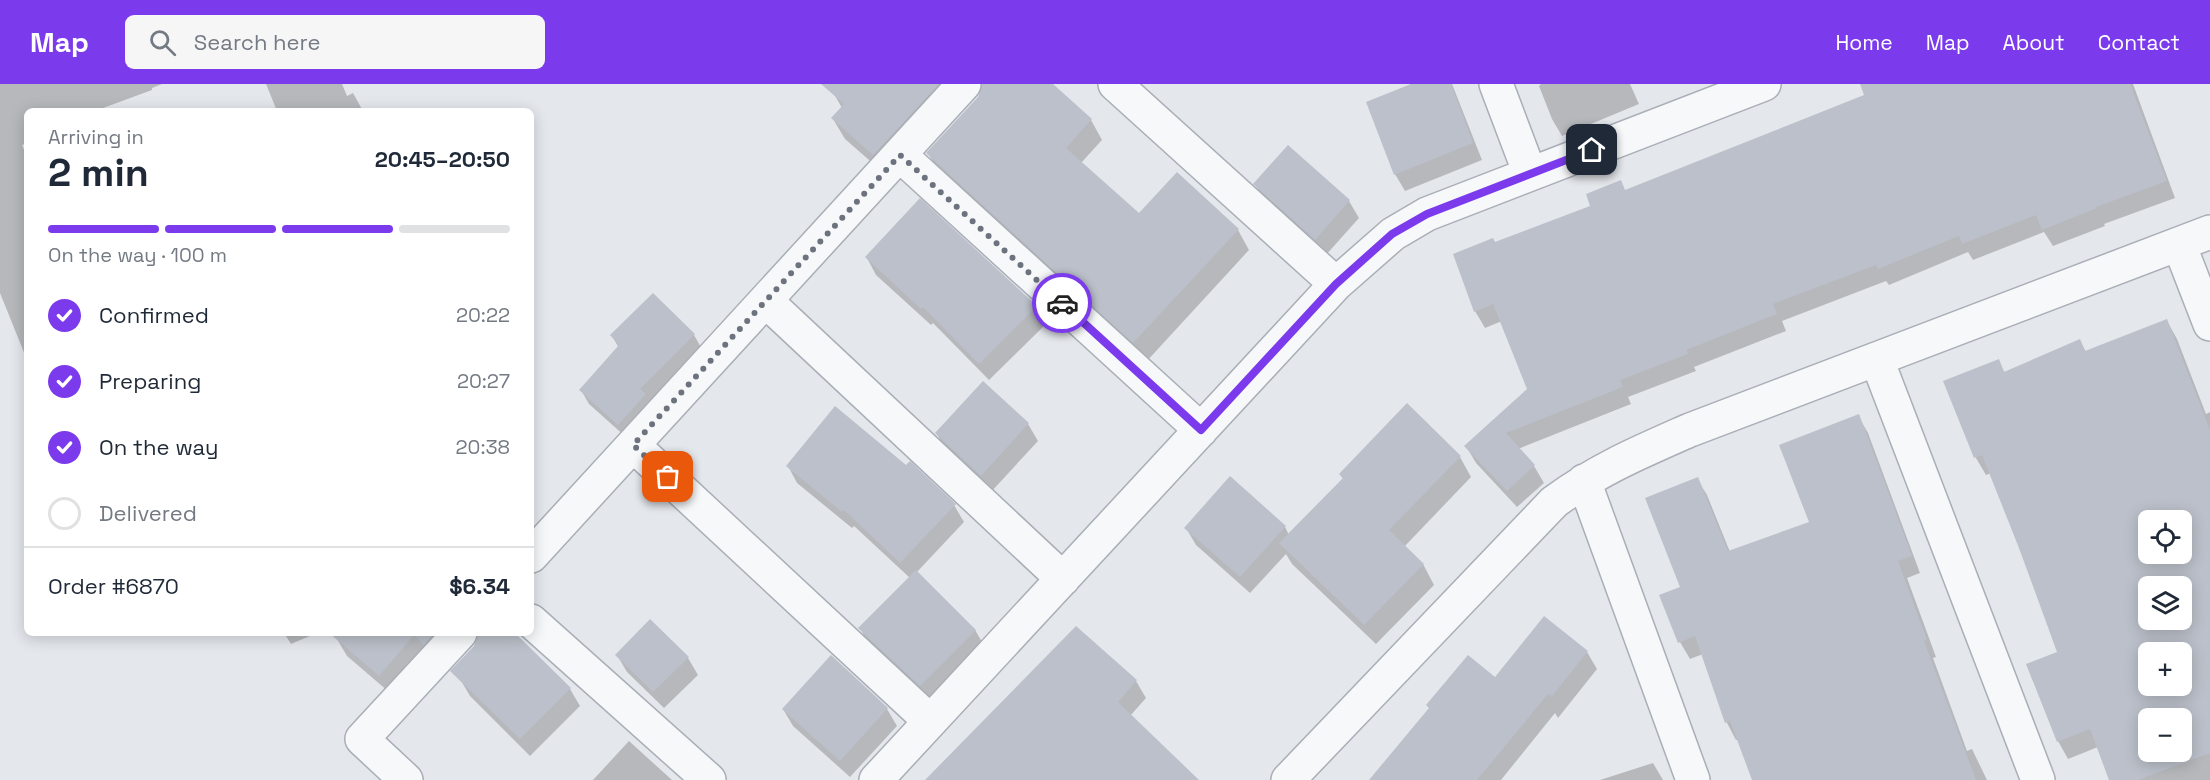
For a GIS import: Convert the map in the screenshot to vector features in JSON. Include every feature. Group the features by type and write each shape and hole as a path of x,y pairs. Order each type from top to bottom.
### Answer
{"street":[{"path":"534,553 964,84"},
{"path":"1115,84 1336,284"},
{"path":"1496,84 1530,174"},
{"path":"876,780 1336,284 1392,234 1427,214 1759,85"},
{"path":"900,155 1201,430"},
{"path":"1288,780 1554,502 1584,480 1617,462 1690,430 2210,232"},
{"path":"2179,244 2210,324"},
{"path":"765,300 1063,579"},
{"path":"1878,360 2038,780"},
{"path":"633,445 930,721"},
{"path":"1584,480 1693,780"},
{"path":"534,624 709,780"},
{"path":"406,780 362,739 457,636"}],"building":[{"path":"821,84 939,84 873,155 831,118 844,104"},
{"path":"982,84 1053,84 1092,119 1066,148 1139,213 1177,172 1239,229 1133,343 926,153 978,97"},
{"path":"1411,84 1451,84 1473,143 1394,175 1366,102"},
{"path":"1860,84 2130,84 2167,181 2042,230 2036,215 1962,244 1959,236 1878,269 1876,265 1773,304 1777,314 1686,350 1688,354 1620,380 1623,387 1506,433 1535,465 1507,491 1464,446 1527,389 1493,304 1474,312 1453,254 1493,238 1495,242 1590,206 1586,194 1621,180 1625,190 1864,95"},
{"path":"1288,145 1350,200 1315,240 1253,184"},
{"path":"920,198 1037,306 979,364 923,307 921,309 865,257"},
{"path":"653,293 695,334 640,389 646,394 618,425 579,390 619,345 610,335"},
{"path":"2167,319 2210,430 2210,753 2192,760 2192,708 2138,708 2138,762 2186,762 2138,780 2109,780 2090,729 2057,742 2026,664 2057,652 1982,455 1974,458 1943,381 1999,359 2004,372 2080,339 2085,351"},
{"path":"983,381 1029,423 981,476 935,433"},
{"path":"1407,403 1461,456 1389,530 1424,564 1364,625 1279,543 1343,478 1339,474"},
{"path":"835,406 906,465 910,461 956,504 900,563 844,510 842,512 786,466"},
{"path":"1859,414 1912,556 1898,561 1927,640 1924,641 1976,780 1752,780 1730,721 1725,723 1695,636 1678,643 1659,595 1680,587 1645,498 1698,477 1728,551 1809,522 1779,445"},
{"path":"1230,476 1286,526 1240,577 1184,528"},
{"path":"916,570 976,630 920,686 858,628"},
{"path":"1544,616 1588,651 1552,696 1548,694 1477,780 1369,780 1429,708 1426,705 1468,655 1495,677"},
{"path":"650,619 689,657 653,692 615,655"},
{"path":"1076,626 1137,680 1118,702 1199,780 925,780"},
{"path":"332,636 413,636 379,676"},
{"path":"415,636 432,636 424,645"},
{"path":"477,636 518,636 571,688 520,739 450,671 474,646"},
{"path":"831,655 888,708 840,761 782,709"}],"way so far":[{"path":"668,477 633,445 900,155 1062,303"}],"route":[{"path":"1062,303 1201,430 1336,284 1392,234 1427,214 1592,150"}]}
